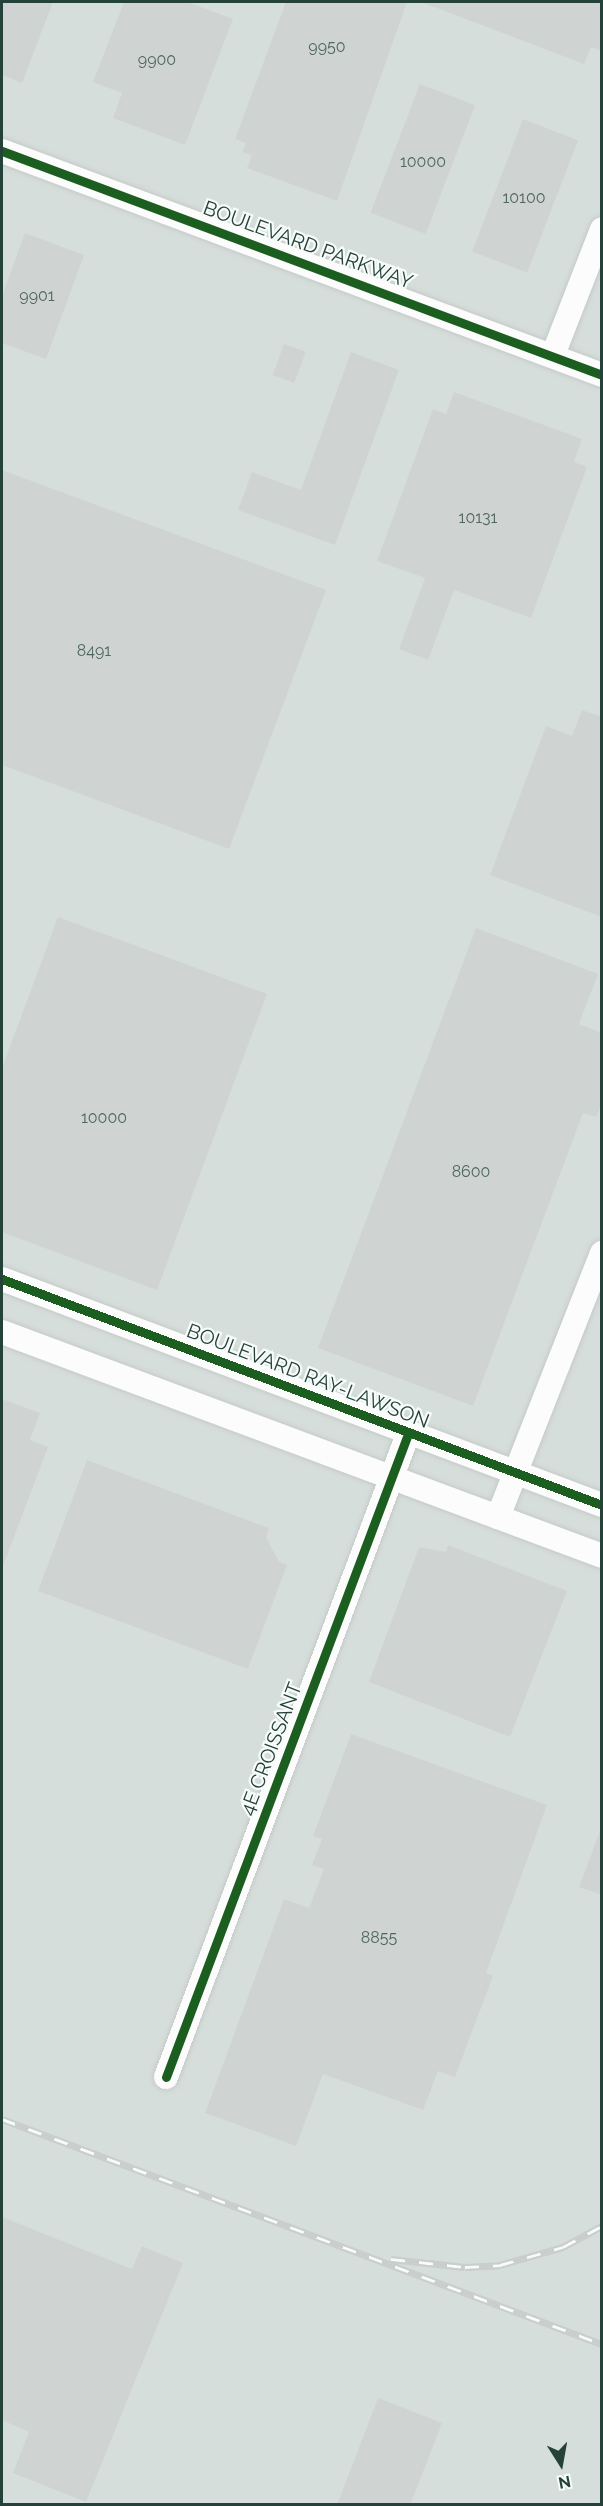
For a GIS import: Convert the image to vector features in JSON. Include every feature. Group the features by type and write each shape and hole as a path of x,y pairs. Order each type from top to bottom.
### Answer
{"street":[{"name":"BOULEVARD PARKWAY","path":"2,151 602,375"},
{"path":"553,355 602,229"},
{"path":"498,1517 602,1253"},
{"name":"BOULEVARD RAY-LAWSON","path":"2,1279 408,1434 602,1505"},
{"path":"2,1332 602,1556"},
{"name":"4E CROISSANT","path":"166,2077 408,1434"}],"shaded area":[{"path":"2,2 601,2 601,2504 2,2504"}],"building":[{"path":"2,2 53,2 22,83 2,75"},
{"path":"124,2 187,2 233,19 185,145 113,118 122,93 93,82"},
{"path":"286,2 407,2 337,201 247,168 252,155 242,152 246,143 235,139"},
{"path":"421,2 602,2 602,51 591,47 584,64"},
{"path":"420,84 475,105 426,234 371,213"},
{"path":"523,119 578,140 527,273 472,252"},
{"path":"25,233 84,255 46,359 2,343 2,296"},
{"path":"284,344 306,352 294,383 273,375"},
{"path":"351,352 399,370 335,545 238,510 252,472 301,490"},
{"path":"454,392 582,439 574,462 587,467 531,618 454,590 428,660 399,649 425,578 377,561 433,409 446,414"},
{"path":"2,470 326,590 229,849 2,765"},
{"path":"582,710 602,717 602,917 490,875 546,726 572,736"},
{"path":"58,917 267,994 157,1290 2,1232 2,1068"},
{"path":"476,928 598,974 579,1024 602,1033 602,1103 596,1117 583,1113 473,1406 318,1348"},
{"path":"2,1399 40,1413 30,1440 48,1447 3,1566"},
{"path":"87,1460 269,1528 266,1537 279,1562 287,1565 248,1669 38,1591"},
{"path":"448,1545 567,1591 510,1737 369,1682 419,1547 446,1552"},
{"path":"351,1734 547,1805 486,1973 493,1976 455,2077 438,2071 423,2110 323,2074 296,2146 205,2113 284,1899 309,1908 324,1869 312,1865 322,1839 313,1836"},
{"path":"600,1831 602,1831 602,1895 579,1887"},
{"path":"2,2217 132,2269 142,2246 183,2263 86,2502 13,2473 29,2432 2,2420"},
{"path":"378,2398 442,2423 410,2505 337,2505"}],"railway":[{"path":"2,2119 602,2344"},
{"path":"391,2259 465,2267 500,2265 563,2247 602,2226"}],"cycle path":[{"path":"2,151 602,375"},
{"path":"2,1279 602,1505"},
{"path":"166,2077 408,1434"}]}
